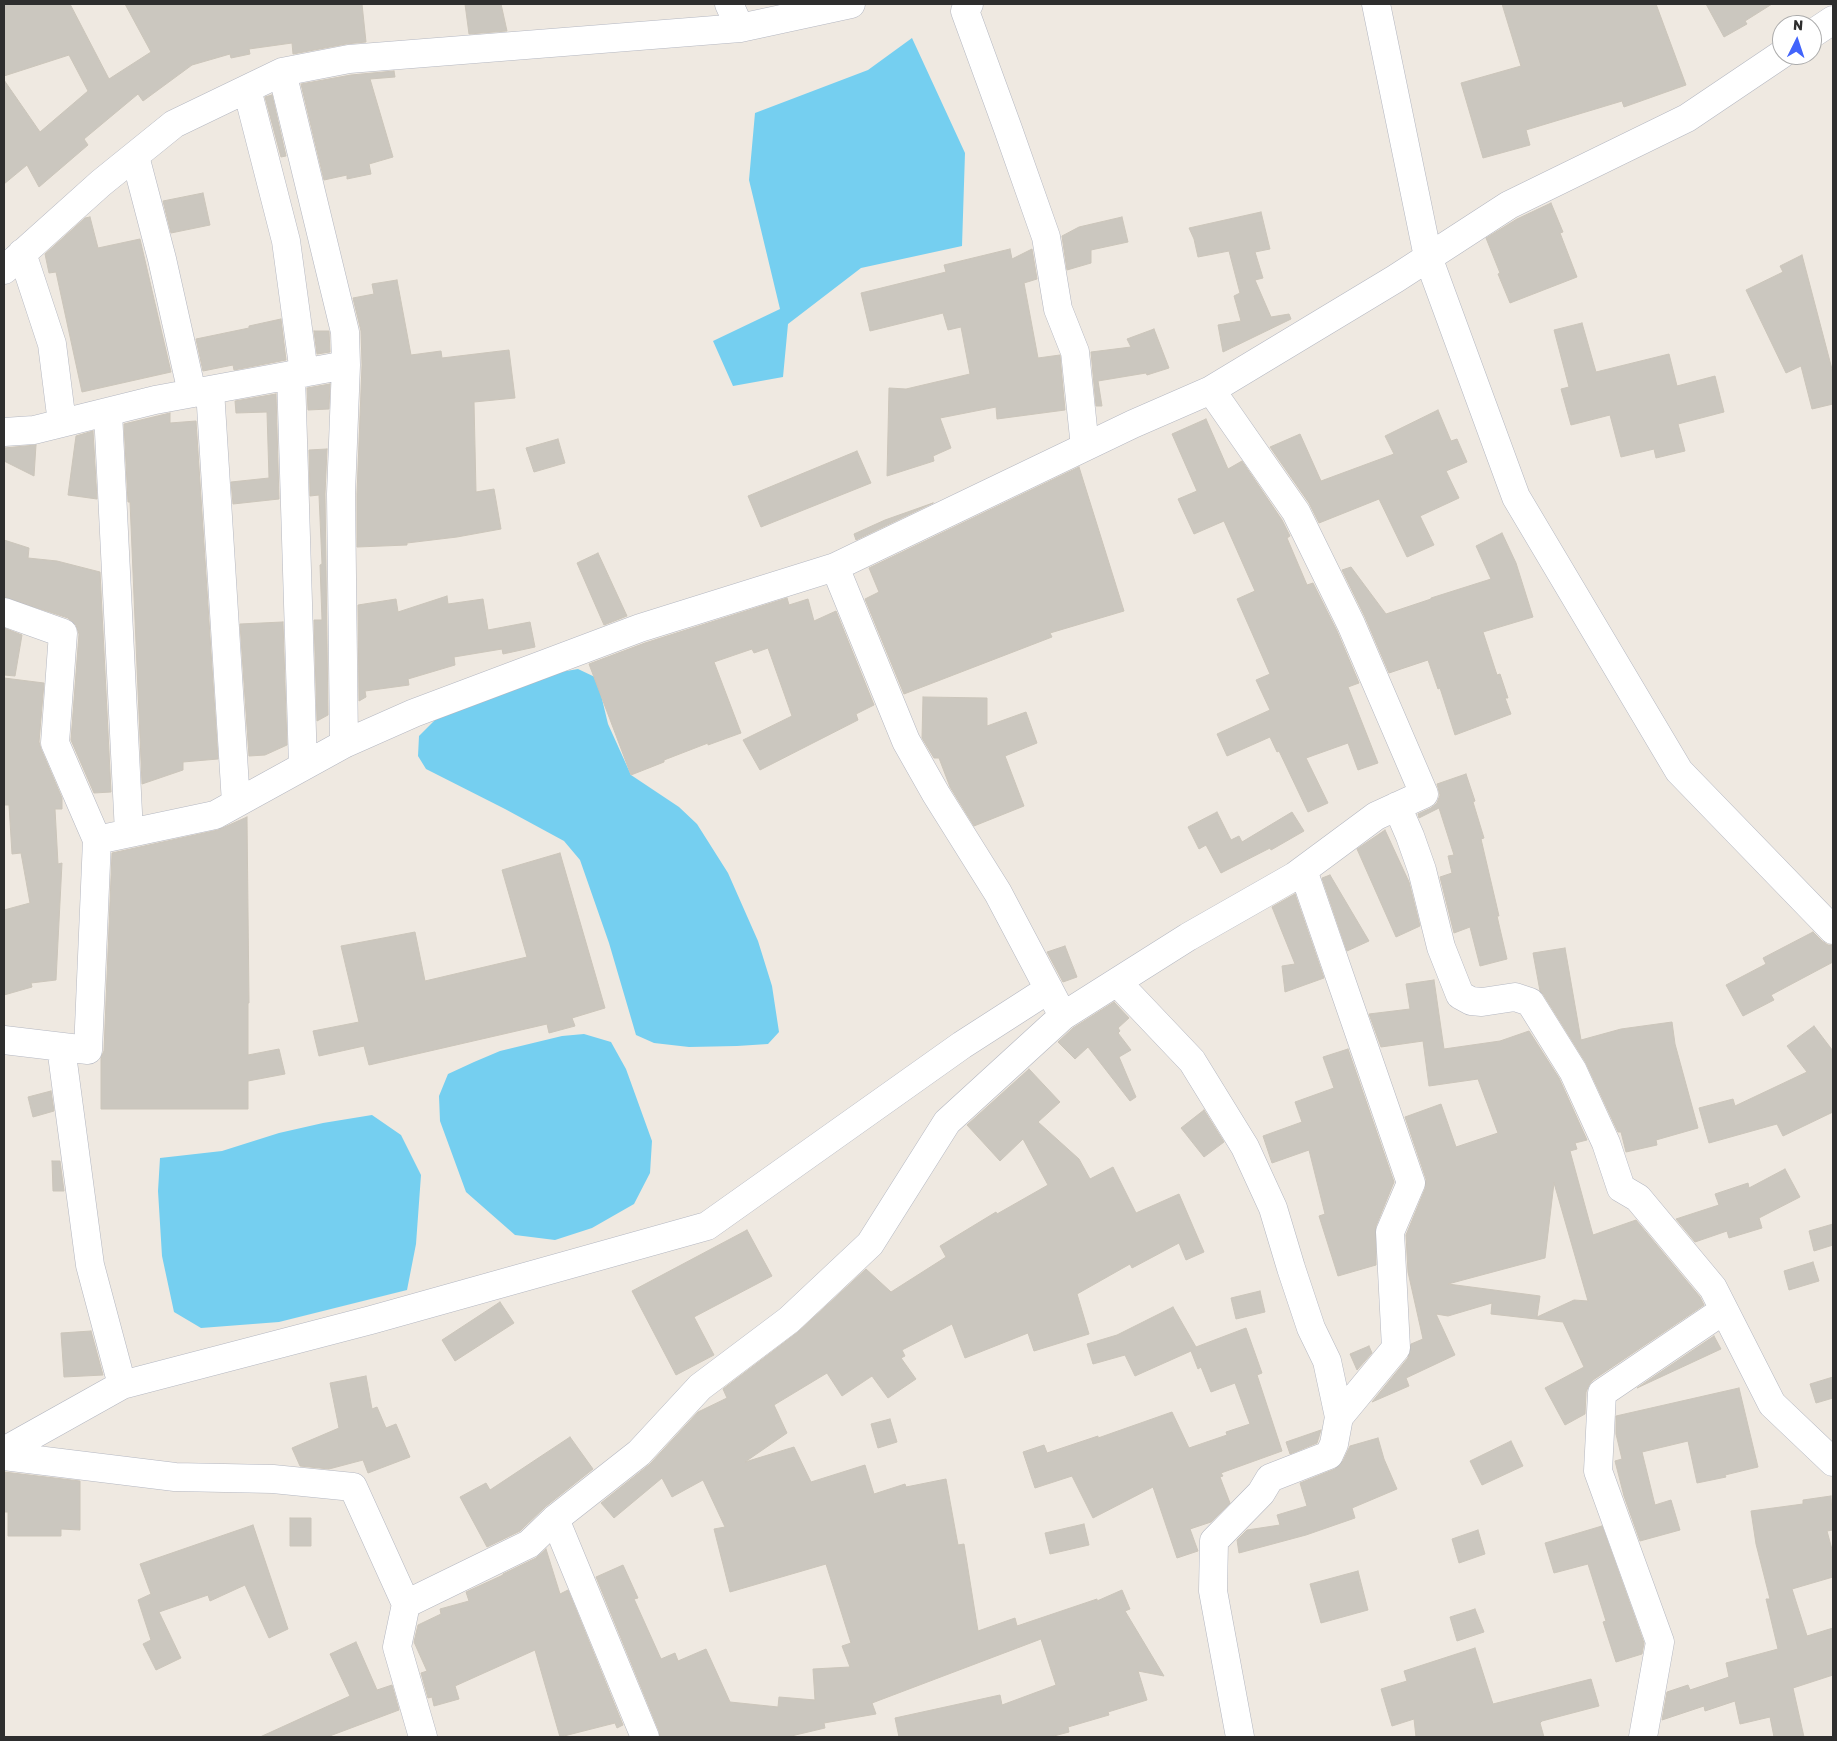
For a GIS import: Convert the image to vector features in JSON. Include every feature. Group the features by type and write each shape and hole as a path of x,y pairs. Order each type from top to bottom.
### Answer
{"street":[{"path":"729,4 740,28"},
{"path":"62,423 52,344 13,262 101,183 174,124 282,72 349,59 740,28 851,4"},
{"path":"969,4 965,11 1046,236 1058,310 1075,352 1086,447"},
{"path":"1376,4 1428,257 1516,497 1679,771 1833,930"},
{"path":"1822,27 1833,20"},
{"path":"97,840 214,815 344,744 414,713 640,628 835,567 1086,447 1211,390 1509,205 1687,118 1772,61"},
{"path":"282,72 345,332 346,365 341,494 344,744"},
{"path":"246,89 286,241 297,374 303,766"},
{"path":"135,156 162,259 201,391 236,803"},
{"path":"4,432 34,430 155,400 346,365"},
{"path":"406,1604 529,1544 555,1519 639,1453 700,1387 789,1320 870,1244 947,1122 1063,1016 1188,937 1295,876 1376,816 1424,794 1351,624 1296,512 1211,390"},
{"path":"108,412 129,833"},
{"path":"835,567 906,741 936,794 998,894 1063,1016"},
{"path":"4,612 63,633 55,742 97,840 88,1050 4,1040"},
{"path":"1397,806 1422,870 1441,948 1460,995 1471,1001 1482,1002 1515,997 1530,1002 1573,1071 1606,1143 1621,1188 1638,1198 1713,1288 1772,1404 1833,1462"},
{"path":"1303,870 1411,1183 1390,1232 1396,1348 1339,1417"},
{"path":"1116,982 1192,1062 1245,1147 1273,1208 1290,1268 1311,1328 1327,1361 1339,1417 1334,1444 1329,1455 1270,1478 1260,1493 1214,1541 1213,1591 1240,1737"},
{"path":"4,1451 122,1385 371,1320 707,1226 962,1045 1049,989"},
{"path":"61,1047 90,1265 122,1385"},
{"path":"1643,1737 1660,1642 1598,1471 1602,1393 1724,1310"},
{"path":"4,1456 175,1477 273,1479 353,1486 406,1604 397,1647 423,1737"},
{"path":"555,1519 645,1737"}],"water":[{"path":"912,38 965,153 962,246 861,268 788,324 783,377 733,386 713,341 780,309 749,180 755,113 868,70"},
{"path":"578,669 597,678 608,724 631,775 679,807 697,824 728,873 758,941 772,986 779,1032 768,1044 689,1047 654,1043 636,1035 609,943 580,860 564,841 426,769 418,756 419,736 435,720 472,699 549,674"},
{"path":"584,1034 611,1042 626,1069 652,1141 650,1173 634,1204 592,1228 555,1240 515,1235 466,1192 440,1121 439,1096 448,1074 474,1062 500,1051 562,1036"},
{"path":"372,1115 401,1135 421,1175 416,1244 407,1290 279,1322 201,1328 174,1312 162,1256 158,1191 160,1158 222,1151 279,1133"}],"building":[{"path":"4,4 70,4 109,79 151,52 125,4 362,4 366,42 293,54 292,43 249,49 250,54 231,58 230,54 192,65 143,101 138,94 84,139 88,145 39,187 27,165 4,184 4,80 40,132 88,91 69,55 4,76"},
{"path":"465,4 501,4 507,31 469,34"},
{"path":"1502,4 1656,4 1686,85 1624,107 1622,101 1526,130 1530,145 1483,158 1461,83 1521,66"},
{"path":"1706,4 1772,4 1745,21 1747,24 1724,37"},
{"path":"394,71 395,77 370,79 393,157 369,164 371,174 347,179 347,175 324,180 301,84 351,75"},
{"path":"272,95 286,156 281,157 265,97"},
{"path":"203,193 210,225 171,233 163,201"},
{"path":"1551,203 1563,232 1560,233 1577,277 1510,303 1486,238 1517,219"},
{"path":"1261,212 1270,249 1255,252 1263,278 1255,280 1271,317 1289,314 1291,319 1223,352 1218,325 1241,321 1234,296 1240,293 1229,251 1198,257 1194,239 1189,228"},
{"path":"90,217 98,248 140,239 171,372 82,392 56,272 49,273 45,254 85,218"},
{"path":"1122,217 1128,242 1091,250 1091,263 1067,270 1062,236 1079,227"},
{"path":"1010,249 1012,259 1032,249 1037,279 1024,283 1038,358 1060,355 1065,410 997,419 996,407 940,418 951,448 933,456 934,461 887,476 889,388 906,389 970,374 961,327 948,330 943,313 870,331 861,293 946,272 944,265"},
{"path":"1802,255 1833,373 1833,404 1812,409 1801,366 1786,373 1746,290 1783,272 1780,266"},
{"path":"397,280 411,355 441,351 442,358 509,350 515,398 474,402 476,492 494,489 501,529 407,543 407,545 357,547 362,365 361,331 353,298 374,294 372,284"},
{"path":"281,319 286,360 234,370 233,365 203,371 196,339"},
{"path":"1582,323 1596,372 1669,354 1677,386 1715,376 1724,412 1678,424 1685,451 1656,458 1654,449 1621,457 1610,415 1571,425 1561,389 1569,387 1554,330"},
{"path":"1154,329 1169,368 1147,375 1146,373 1098,381 1102,406 1096,406 1091,352 1131,347 1127,339"},
{"path":"314,331 329,331 330,352 317,354"},
{"path":"330,384 329,409 308,410 307,388"},
{"path":"276,394 279,499 233,504 231,482 269,478 267,412 236,413 235,401"},
{"path":"1438,410 1451,441 1457,439 1467,462 1446,471 1459,498 1420,516 1434,545 1407,557 1379,499 1319,523 1309,503 1270,447 1300,434 1321,481 1394,454 1385,436"},
{"path":"170,413 170,423 196,421 218,759 183,762 183,770 142,784 130,502 128,502 124,424"},
{"path":"1206,419 1228,469 1242,461 1282,520 1290,536 1287,538 1307,585 1313,583 1337,631 1359,683 1348,687 1378,763 1358,770 1348,743 1306,758 1328,803 1308,812 1279,751 1277,752 1270,737 1227,756 1217,734 1270,710 1256,680 1270,674 1237,599 1255,591 1224,521 1194,534 1178,499 1197,491 1172,434"},
{"path":"93,431 97,499 68,495 76,436"},
{"path":"558,439 565,463 534,472 526,448"},
{"path":"36,445 34,476 4,461 4,448"},
{"path":"327,449 325,494 328,715 317,721 314,620 322,620 320,565 322,564 319,495 310,496 309,450"},
{"path":"857,451 871,483 761,527 748,496"},
{"path":"1079,467 1124,611 1050,633 1052,637 904,694 865,599 879,592 869,568"},
{"path":"933,503 856,540 854,534 885,520"},
{"path":"1502,533 1516,563 1533,617 1483,632 1497,675 1500,674 1508,698 1505,698 1511,714 1455,735 1440,688 1438,689 1428,660 1389,673 1342,570 1351,567 1386,614 1491,579 1476,546"},
{"path":"4,540 29,548 28,558 57,561 100,572 111,792 94,793 71,740 79,634 76,625 68,618 4,597"},
{"path":"598,553 627,616 604,625 577,563"},
{"path":"447,596 448,604 483,599 488,630 530,622 535,647 503,654 502,649 454,657 455,665 408,679 409,685 365,691 366,697 359,701 358,605 396,599 398,612"},
{"path":"787,598 789,605 808,599 814,621 836,611 874,705 856,714 858,720 760,770 743,740 792,716 768,648 754,653 752,649 714,662 741,733 708,745 708,743 631,775 589,664 645,643"},
{"path":"283,622 287,745 265,755 249,756 240,624"},
{"path":"4,628 22,635 15,676 4,675"},
{"path":"4,678 44,683 39,742 62,798 62,809 55,809 58,864 62,863 56,980 31,983 32,987 4,995 4,910 30,903 21,853 12,854 9,805 4,805"},
{"path":"923,697 987,698 987,726 1026,712 1037,743 1005,756 1024,806 974,826 950,787 939,758 934,758 922,738"},
{"path":"1466,774 1484,838 1481,839 1507,959 1480,966 1470,927 1454,933 1440,877 1452,873 1448,856 1454,855 1439,808 1419,818 1418,814 1437,803 1440,795 1437,784"},
{"path":"1217,812 1231,840 1239,836 1242,842 1292,812 1304,831 1271,850 1270,848 1221,873 1206,845 1199,849 1188,827"},
{"path":"247,817 248,1055 279,1049 285,1074 248,1081 248,1109 101,1109 101,1057 104,1051 112,853 218,830"},
{"path":"1385,830 1409,882 1420,926 1396,937 1357,849"},
{"path":"560,853 605,1008 572,1018 575,1026 549,1033 547,1024 369,1065 364,1046 319,1056 313,1031 359,1022 341,946 415,932 425,981 527,957 502,870"},
{"path":"1330,875 1369,941 1347,951 1322,878"},
{"path":"1295,894 1324,978 1285,992 1282,966 1295,964 1272,907"},
{"path":"1813,932 1828,945 1833,945 1833,962 1771,995 1774,1000 1743,1016 1726,985 1766,964 1763,958"},
{"path":"1065,946 1077,977 1063,982 1047,952"},
{"path":"1565,948 1581,1040 1621,1029 1672,1022 1675,1044 1698,1128 1656,1140 1657,1145 1626,1152 1621,1132 1618,1132 1586,1063 1540,991 1533,953"},
{"path":"1434,980 1444,1049 1500,1041 1529,1031 1559,1078 1587,1140 1575,1143 1577,1149 1570,1151 1593,1235 1636,1220 1700,1297 1704,1305 1593,1380 1586,1392 1585,1414 1565,1425 1545,1388 1584,1367 1563,1322 1491,1314 1492,1303 1448,1316 1436,1314 1455,1355 1406,1378 1409,1386 1372,1402 1408,1358 1411,1344 1423,1339 1408,1272 1406,1235 1425,1189 1426,1179 1405,1117 1441,1104 1456,1147 1498,1133 1478,1079 1429,1086 1423,1041 1381,1047 1369,1014 1410,1009 1406,984","holes":["1554,1183 1588,1301 1574,1300 1537,1317 1540,1296 1448,1284 1545,1258"]},
{"path":"1114,1002 1129,1018 1118,1028 1120,1031 1118,1033 1131,1050 1119,1057 1136,1097 1130,1101 1088,1047 1075,1059 1058,1042 1073,1028"},
{"path":"1814,1026 1833,1051 1833,1112 1783,1136 1777,1124 1709,1143 1699,1108 1733,1099 1735,1106 1807,1072 1787,1046"},
{"path":"1348,1049 1394,1182 1376,1226 1376,1265 1338,1276 1319,1216 1325,1214 1309,1150 1272,1163 1263,1136 1302,1122 1295,1102 1334,1088 1323,1057"},
{"path":"1029,1069 1060,1102 1038,1122 1079,1159 1090,1179 1113,1167 1136,1213 1179,1194 1204,1252 1186,1260 1179,1243 1132,1268 1130,1264 1077,1294 1089,1334 1034,1351 1028,1333 965,1358 952,1324 902,1350 905,1356 901,1358 916,1379 888,1398 872,1376 842,1396 827,1373 774,1405 787,1433 745,1462 794,1447 811,1482 865,1465 874,1494 905,1484 906,1487 946,1479 958,1545 964,1544 978,1631 1015,1618 1017,1626 1097,1599 1097,1601 1122,1590 1130,1609 1125,1611 1164,1676 1138,1671 1147,1700 1108,1712 1109,1715 1068,1727 1069,1732 1050,1737 899,1737 895,1718 1000,1695 1002,1705 1056,1685 1041,1639 872,1703 876,1714 824,1723 825,1728 787,1737 660,1737 596,1577 623,1565 638,1598 634,1599 661,1659 675,1653 678,1661 706,1649 730,1702 778,1707 779,1697 815,1700 813,1669 850,1667 842,1646 851,1643 826,1564 730,1592 714,1529 725,1527 703,1480 672,1497 662,1478 614,1518 601,1503 650,1464 698,1412 727,1398 723,1389 798,1332 866,1269 891,1292 946,1257 940,1246 996,1212 997,1214 1048,1185 1023,1139 1000,1161 967,1125"},
{"path":"51,1091 54,1111 33,1117 28,1097"},
{"path":"1204,1110 1224,1142 1204,1157 1181,1128"},
{"path":"52,1161 60,1161 64,1191 53,1191"},
{"path":"1785,1169 1800,1197 1759,1218 1762,1228 1729,1238 1727,1231 1695,1242 1676,1219 1719,1205 1715,1194 1748,1183 1749,1188"},
{"path":"1833,1224 1833,1245 1814,1251 1809,1231"},
{"path":"747,1230 772,1276 694,1317 714,1355 676,1375 632,1291"},
{"path":"1813,1262 1819,1281 1789,1290 1784,1271"},
{"path":"1260,1291 1265,1312 1236,1319 1231,1298"},
{"path":"500,1302 514,1323 455,1361 442,1340"},
{"path":"1173,1307 1196,1347 1246,1328 1262,1373 1257,1375 1282,1451 1221,1473 1223,1476 1220,1477 1230,1503 1211,1522 1190,1529 1198,1551 1177,1558 1153,1487 1093,1518 1072,1476 1035,1488 1023,1452 1044,1445 1047,1453 1098,1436 1098,1438 1172,1412 1189,1448 1227,1435 1226,1432 1250,1424 1235,1383 1211,1392 1201,1367 1198,1369 1191,1351 1135,1376 1125,1355 1093,1364 1087,1344 1117,1335"},
{"path":"91,1331 103,1375 64,1377 61,1333"},
{"path":"1714,1336 1721,1349 1637,1388"},
{"path":"1369,1346 1372,1353 1357,1370 1350,1354"},
{"path":"366,1376 372,1409 377,1407 386,1428 396,1424 410,1457 368,1473 363,1460 329,1469 300,1466 292,1448 339,1428 330,1383"},
{"path":"1833,1377 1833,1398 1816,1403 1810,1384"},
{"path":"1739,1388 1758,1467 1725,1475 1726,1477 1697,1483 1688,1441 1642,1452 1655,1505 1671,1500 1680,1530 1640,1541 1624,1496 1615,1461 1622,1459 1616,1434 1616,1416"},
{"path":"890,1419 897,1442 878,1448 871,1424"},
{"path":"1321,1430 1317,1443 1290,1454 1286,1442"},
{"path":"570,1437 593,1469 545,1507 520,1531 487,1547 460,1497 486,1483 490,1490"},
{"path":"1378,1438 1384,1459 1397,1489 1352,1508 1355,1518 1306,1535 1239,1553 1237,1540 1247,1530 1280,1525 1277,1515 1307,1506 1300,1483 1335,1469 1343,1461 1350,1446"},
{"path":"1511,1441 1523,1466 1482,1485 1470,1461"},
{"path":"4,1472 80,1481 80,1530 61,1529 61,1536 8,1536 8,1512 4,1512"},
{"path":"1831,1496 1833,1530 1827,1531 1833,1553 1833,1577 1792,1589 1807,1636 1833,1628 1833,1675 1793,1688 1804,1737 1774,1737 1770,1717 1740,1724 1735,1701 1705,1711 1704,1706 1662,1720 1667,1692 1688,1685 1690,1690 1729,1677 1726,1663 1778,1649 1766,1599 1770,1599 1756,1544 1751,1511 1803,1504 1803,1500"},
{"path":"290,1518 311,1518 311,1546 290,1546"},
{"path":"1084,1524 1089,1545 1050,1554 1045,1533"},
{"path":"253,1525 288,1629 269,1638 245,1585 210,1601 208,1595 159,1612 181,1658 156,1670 143,1644 151,1640 138,1600 151,1594 140,1564"},
{"path":"1602,1526 1644,1643 1642,1654 1616,1662 1603,1622 1606,1621 1588,1564 1554,1573 1545,1543"},
{"path":"1478,1530 1485,1554 1459,1563 1452,1539"},
{"path":"546,1549 560,1594 568,1590 623,1725 617,1728 615,1723 560,1737 535,1650 455,1686 459,1699 434,1706 432,1697 428,1698 421,1673 427,1671 414,1642 418,1625 441,1614 440,1609 469,1601 466,1592 536,1558"},
{"path":"1358,1571 1368,1610 1321,1623 1310,1584"},
{"path":"1475,1609 1484,1632 1457,1641 1450,1617"},
{"path":"356,1642 377,1690 392,1685 399,1710 327,1737 260,1737 350,1696 330,1654"},
{"path":"1475,1648 1493,1704 1591,1679 1599,1706 1542,1721 1540,1723 1544,1737 1416,1737 1414,1719 1392,1726 1381,1689 1407,1681 1404,1671"}]}
